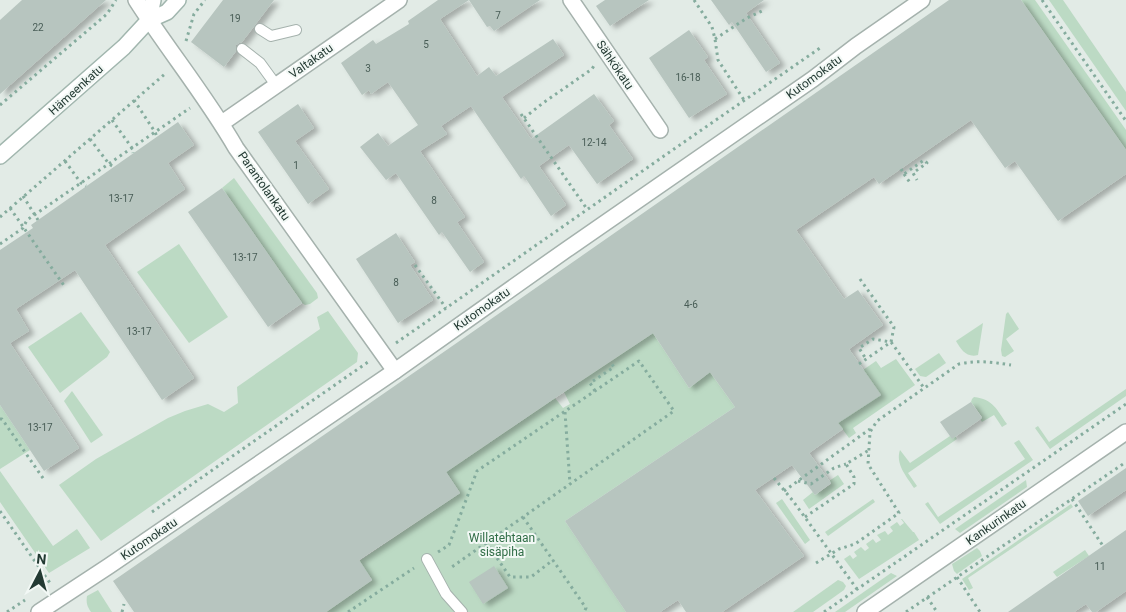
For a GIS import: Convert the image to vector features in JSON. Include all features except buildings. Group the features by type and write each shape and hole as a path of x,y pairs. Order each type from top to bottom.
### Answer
{"street":[{"name":"Parantolankatu","path":"136,0 222,123 236,148 395,371"},
{"path":"149,20 153,0"},
{"name":"Hämeenkatu","path":"0,156 124,47 149,20 167,12 178,0"},
{"name":"Sähkökatu","path":"571,0 660,130"},
{"name":"Kutomokatu","path":"39,612 395,371 813,79 922,0"},
{"name":"Valtakatu","path":"222,123 391,2"},
{"name":"Kankurinkatu","path":"865,612 1126,432"}],"lane":[{"path":"260,28 271,36 296,30"},
{"path":"242,49 260,63 276,85"},
{"path":"427,560 446,594 462,612"}],"path":[{"path":"0,105 107,14 116,0"},
{"path":"0,217 165,74 185,45 194,14 205,0"},
{"path":"694,0 712,27 718,60 744,100"},
{"path":"1042,0 1126,121"},
{"path":"715,39 747,18 764,10"},
{"name":"Kutomokatu","path":"147,516 823,46"},
{"path":"524,118 592,69 604,48"},
{"path":"134,100 158,136"},
{"path":"0,244 23,228 28,220 190,108"},
{"path":"521,114 587,210"},
{"path":"112,120 135,152"},
{"path":"90,139 112,168"},
{"path":"904,174 924,160 926,164 913,174 917,180"},
{"path":"65,161 84,188"},
{"path":"901,169 911,184"},
{"path":"23,196 38,220"},
{"path":"52,203 55,208"},
{"path":"10,208 65,287"},
{"path":"415,265 446,308"},
{"path":"859,364 891,342 894,327 860,279"},
{"path":"866,359 859,348 873,339 891,342 924,388"},
{"path":"348,612 354,610 449,545 476,471 639,361 674,411 437,577"},
{"path":"816,563 839,548 855,544 899,513 868,464 870,432 877,421 959,364 988,361 1011,364"},
{"path":"595,391 590,383 614,367 610,362"},
{"path":"824,612 1126,404"},
{"path":"566,409 570,484"},
{"path":"0,419 2,418 45,481"},
{"path":"784,491 872,428"},
{"path":"798,481 811,484 834,468 846,464 869,450"},
{"path":"906,612 1126,462"},
{"path":"805,517 854,484 854,478 846,464"},
{"path":"774,478 794,501 856,589"},
{"path":"1072,499 1103,546"},
{"path":"0,511 50,583 56,579"},
{"path":"523,517 586,608 584,612"},
{"path":"486,542 510,577 531,577 553,560"},
{"path":"957,577 980,612"},
{"path":"927,597 937,612"},
{"path":"122,612 124,604"}],"green space":[{"path":"1021,0 1035,0 1126,130 1126,150"},
{"path":"1049,0 1063,0 1126,92 1126,111"},
{"path":"234,178 317,293 318,298 310,304 305,305 302,303 222,188"},
{"path":"179,244 228,317 189,343 137,272"},
{"path":"328,311 358,353 357,362 101,541 59,485 96,459 168,418 208,404 224,412 238,403 237,387 320,329 317,317"},
{"path":"81,312 110,352 107,357 60,393 28,347"},
{"path":"1008,312 1019,329 1006,339 1014,351 1005,357 1002,356 1001,350 1006,314"},
{"path":"983,323 978,355 968,354 962,350 956,341"},
{"name":"Willatehtaan sisäpiha","path":"653,333 689,388 710,372 735,407 565,521 626,612 326,612 372,580 359,561 460,493 446,472 555,398 563,408 570,404 564,392"},
{"path":"939,353 946,363 926,377 920,376 915,369"},
{"path":"896,359 915,385 853,428 856,433 849,438 838,423 863,370 876,361 881,368"},
{"path":"1126,389 1126,396 1050,449 1035,428 1038,426 1049,442"},
{"path":"72,391 103,435 91,443 64,401"},
{"path":"974,397 990,403 1007,424 1002,427 994,415 982,422 980,419 982,417 971,402"},
{"path":"0,405 30,450 0,469"},
{"path":"950,436 952,438 955,436 957,439 908,473 917,486 914,488 900,465 900,450 910,463"},
{"path":"1019,440 1033,460 940,524 925,504 928,502 938,517 1025,459 1014,443"},
{"path":"0,471 53,546 77,529 90,548 49,573 0,502"},
{"path":"838,475 844,484 809,509 803,500 813,492 815,495 831,484 829,481"},
{"path":"1026,480 1027,487 960,533 955,529"},
{"path":"782,499 810,540 805,544 776,503"},
{"path":"873,499 875,502 828,536 825,532"},
{"path":"1071,504 1073,507 968,578 973,588 969,590 962,579"},
{"path":"901,519 919,540 859,579 844,559 850,555 853,559 857,556 854,552 861,547 865,551 869,548 866,544 873,539 876,543 881,540 877,535 885,531 888,535 893,531 890,527 897,522 900,526 904,523"},
{"path":"977,548 982,556 957,574 952,564"},
{"path":"1085,550 1089,556 1057,577 1053,572"},
{"path":"891,573 897,576 845,612 835,612"},
{"path":"838,580 846,586 844,590 813,612 793,612"},
{"path":"98,590 112,612 91,612 87,603 87,596"}]}
